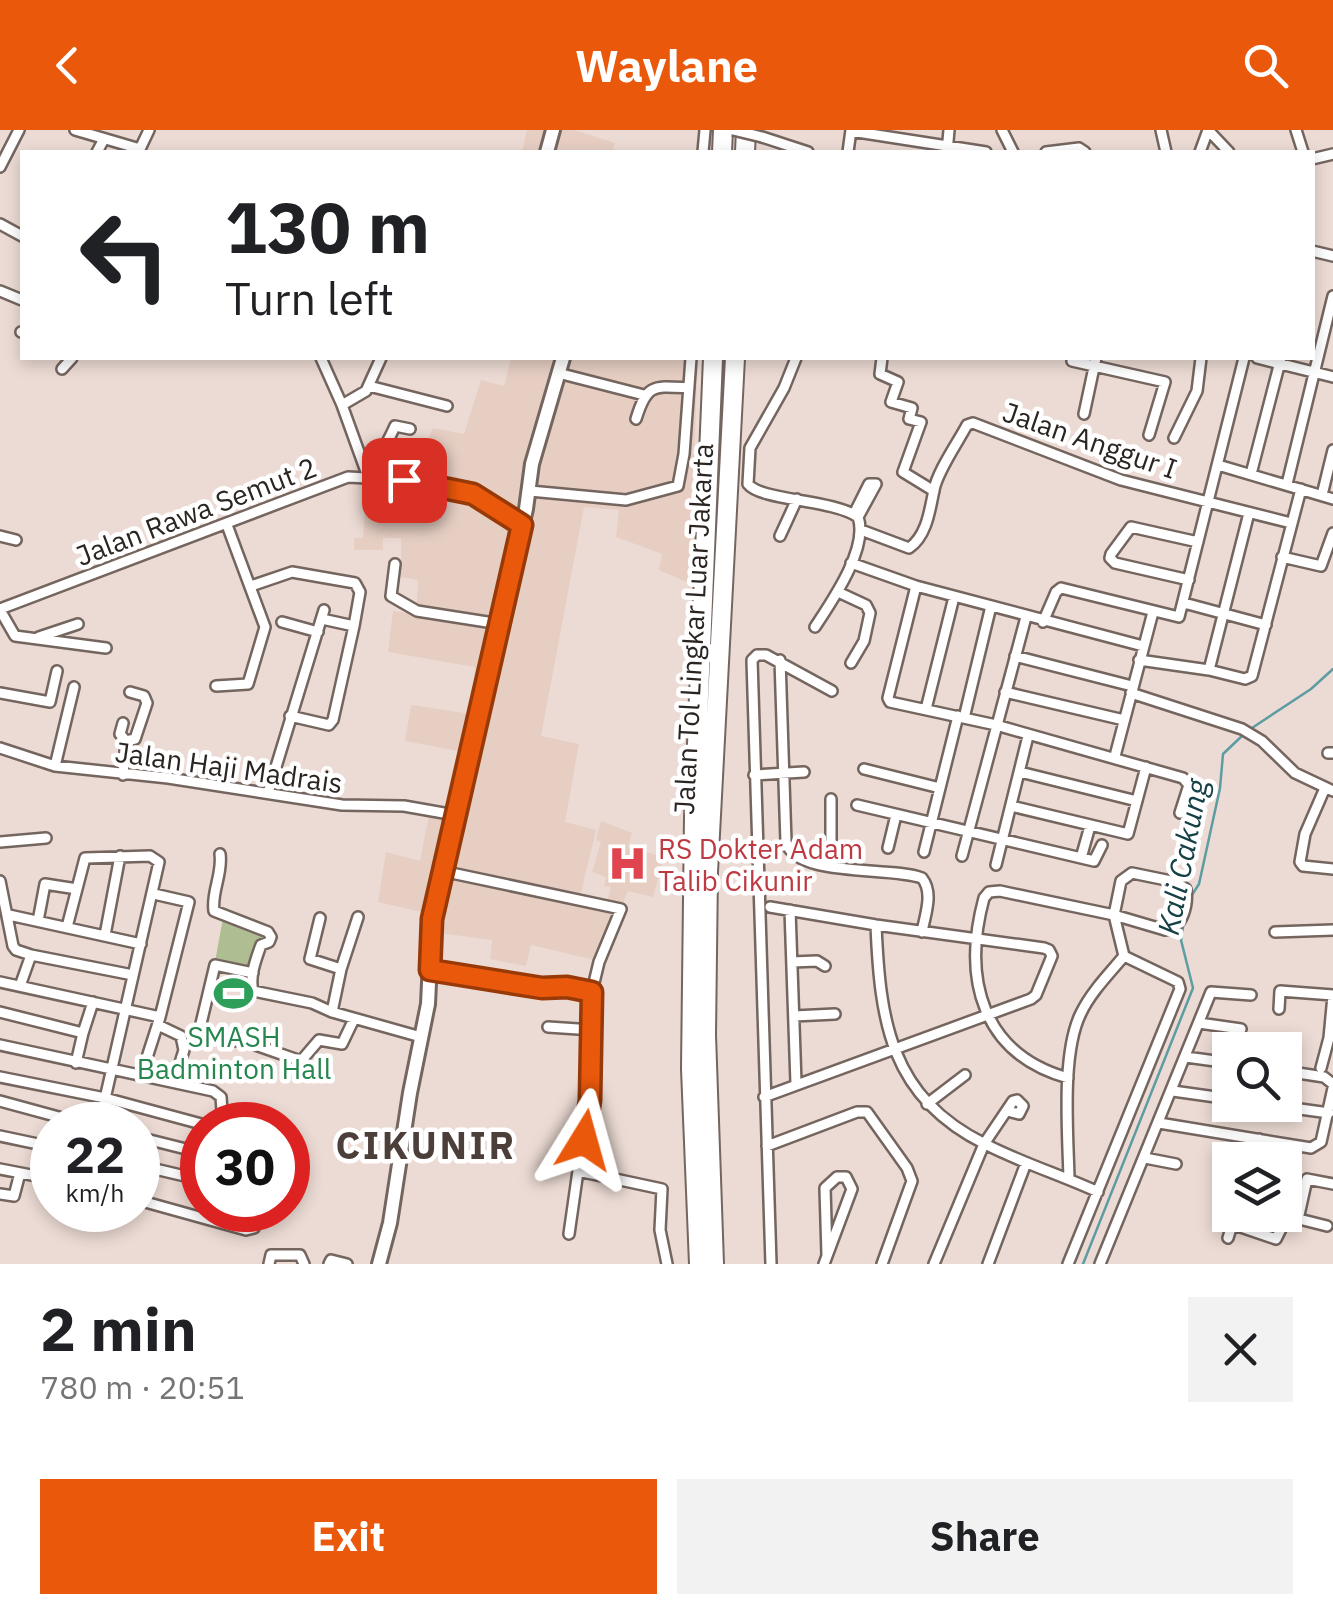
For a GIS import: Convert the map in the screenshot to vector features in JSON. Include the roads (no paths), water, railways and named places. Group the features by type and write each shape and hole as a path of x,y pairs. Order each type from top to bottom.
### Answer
{"highway":[{"name":"Jalan Tol Lingkar Luar Jakarta","path":"699,1264 691,1069 694,818 713,360"},
{"name":"Jalan Tol Lingkar Luar Jakarta","path":"714,1264 706,1035 708,872 735,360"}],"street":[{"path":"0,168 19,130"},
{"path":"79,130 139,150 150,130"},
{"path":"733,130 802,150"},
{"path":"851,131 948,148 950,130"},
{"path":"1208,130 1227,150"},
{"path":"98,150 104,139"},
{"path":"0,140 11,145"},
{"path":"1286,484 1333,296"},
{"path":"62,370 70,360"},
{"path":"322,360 370,477"},
{"path":"342,405 369,386 380,360"},
{"path":"380,1264 421,1037 432,919 530,491 532,464 562,360"},
{"path":"530,491 609,501 678,486 690,360"},
{"path":"795,360 750,448 747,480 753,491 797,498 856,515 861,530 851,562 838,592 814,627"},
{"path":"882,360 880,374 898,382 891,402 912,408 909,419 922,422 903,472 934,491"},
{"path":"1174,438 1197,391 1200,360"},
{"path":"1043,622 1061,588 1179,618 1244,360"},
{"path":"1252,474 1280,360 1333,377"},
{"path":"1072,361 1095,362 1165,382 1149,435"},
{"path":"1084,414 1095,362"},
{"path":"558,373 644,395"},
{"path":"369,386 447,406"},
{"path":"636,419 644,395 656,386 689,388"},
{"name":"Jalan Anggur I","path":"861,530 910,548 917,543 934,502 934,491 967,425 973,423 1121,480 1208,502"},
{"path":"370,477 394,426 410,430"},
{"path":"1218,466 1328,497 1333,450"},
{"name":"Jalan Rawa Semut 2","path":"0,610 348,477 473,494 522,525"},
{"path":"1139,660 1210,670 1245,680 1252,676 1301,489"},
{"path":"780,536 797,498"},
{"path":"1208,502 1291,523"},
{"path":"1210,670 1249,513"},
{"path":"216,686 250,682 265,630 227,526"},
{"path":"1189,580 1115,563 1110,558 1131,527 1198,542"},
{"path":"1282,557 1321,566 1330,556 1333,533"},
{"path":"0,536 16,540"},
{"path":"851,562 954,597 1142,646"},
{"path":"396,564 391,596 407,607 500,624"},
{"path":"252,586 292,572 355,583 360,592 331,723 290,716"},
{"path":"916,586 890,702 996,725 1187,780 1188,791 1180,813"},
{"path":"838,592 866,605 870,613 864,641 851,663"},
{"path":"926,709 954,597"},
{"path":"1184,603 1266,624"},
{"path":"924,852 990,606"},
{"path":"0,610 12,634 106,648"},
{"path":"1114,756 1153,612"},
{"path":"268,794 323,615 354,626"},
{"path":"962,856 1026,617"},
{"path":"282,622 318,632"},
{"path":"36,638 78,624"},
{"path":"770,1264 752,660 757,655 766,655 780,660 832,692"},
{"path":"1015,656 1132,689 1256,736 1281,762 1329,790 1305,834 1300,862 1304,866 1333,869"},
{"path":"780,660 788,852 795,858 830,867 922,878 928,885 922,932"},
{"path":"0,693 50,702 57,671"},
{"path":"55,766 74,688"},
{"path":"126,741 135,739 147,701 144,696 130,692"},
{"path":"1005,692 1124,720"},
{"path":"122,723 120,734 126,741 123,775"},
{"path":"996,865 1028,736"},
{"name":"Jalan Haji Madrais","path":"2,752 55,766 168,778 342,805 404,806 456,815"},
{"path":"1011,806 1128,834 1146,766"},
{"path":"864,769 940,788"},
{"path":"754,775 804,772"},
{"path":"1020,772 1137,801"},
{"path":"830,867 831,799"},
{"path":"857,805 1081,858 1097,860 1102,845"},
{"path":"888,848 896,816"},
{"path":"1081,858 1090,826"},
{"path":"0,842 46,838"},
{"path":"220,854 221,873 213,900 217,913 270,934 269,942 261,945 253,974 251,987 255,993 312,1003 421,1037"},
{"path":"105,936 120,856"},
{"path":"67,927 85,858 150,856 159,862 104,1102"},
{"path":"442,871 621,909 599,962 592,992 590,1100 569,1234"},
{"path":"1068,1078 1020,1058 999,1037 987,1015 976,940 982,907 989,892 1000,890 1114,915 1172,930 1178,925 1186,889 1176,882 1125,875 1120,881 1114,915 1124,956"},
{"path":"0,882 16,950 133,975"},
{"path":"38,921 45,884 77,888"},
{"path":"154,894 189,902 213,900"},
{"path":"142,1073 189,902"},
{"path":"764,1097 1035,998 1052,956 1044,948 770,906"},
{"path":"790,910 796,1084"},
{"path":"8,915 141,944"},
{"path":"332,1012 358,917"},
{"path":"320,918 310,960 341,969"},
{"path":"876,925 879,986 893,1050 908,1081 927,1104 984,1144 1098,1192"},
{"path":"1274,932 1333,930"},
{"path":"20,986 31,955"},
{"path":"1069,1179 1068,1078 1080,1014 1124,956"},
{"path":"1068,1264 1180,989 1178,982 1124,956"},
{"path":"792,962 817,961 826,966"},
{"path":"253,974 215,965 199,1032 226,1042 241,1040 301,1061 319,1040 342,1044 354,1019"},
{"path":"430,970 592,992"},
{"path":"0,982 127,1010 159,1021 183,1040 184,1050 174,1082"},
{"path":"1100,1264 1211,992 1251,995"},
{"path":"1279,1009 1280,992 1333,996 1321,1068"},
{"path":"76,1063 93,1002"},
{"path":"0,1012 82,1033"},
{"path":"794,1016 835,1014"},
{"path":"1199,1023 1241,1029"},
{"path":"548,1027 592,1030"},
{"path":"0,1045 142,1073 219,1094 220,1102"},
{"path":"1186,1057 1212,1061"},
{"path":"1158,1124 1317,1146 1333,1086 1324,1076 1302,1073"},
{"path":"927,1104 965,1075"},
{"path":"0,1077 105,1098 180,1118"},
{"path":"1173,1091 1212,1096"},
{"path":"0,1101 30,1109"},
{"path":"934,1264 984,1144 1009,1108"},
{"path":"1302,1109 1328,1113"},
{"path":"767,1146 867,1112 908,1168 912,1181 882,1264"},
{"path":"0,1136 30,1142"},
{"path":"1258,1142 1259,1138"},
{"path":"1144,1158 1176,1164"},
{"path":"988,1264 1026,1163"},
{"path":"0,1169 30,1175"},
{"path":"578,1171 662,1189 660,1230 667,1264"},
{"path":"0,1194 14,1196 20,1173"},
{"path":"838,1177 846,1177 852,1188 826,1260 825,1188 838,1177"},
{"path":"1326,1226 1305,1223 1298,1215 1308,1179 1333,1184"},
{"path":"1228,1238 1230,1232"},
{"path":"269,1264 274,1254 300,1256 304,1264"},
{"path":"329,1264 331,1260 346,1264"}],"waterway":[{"name":"Kali Cakung","path":"1249,730 1311,689 1333,669"},
{"name":"Kali Cakung","path":"1190,898 1199,884 1220,788 1223,754 1243,735"},
{"name":"Kali Cakung","path":"1083,1264 1193,988 1181,940 1184,920"}],"place":[{"name":"RS Dokter Adam Talib Cikunir","path":"628,864"},
{"name":"SMASH Badminton Hall","path":"234,994"}],"district":[{"name":"CIKUNIR","path":"426,1144"}]}
